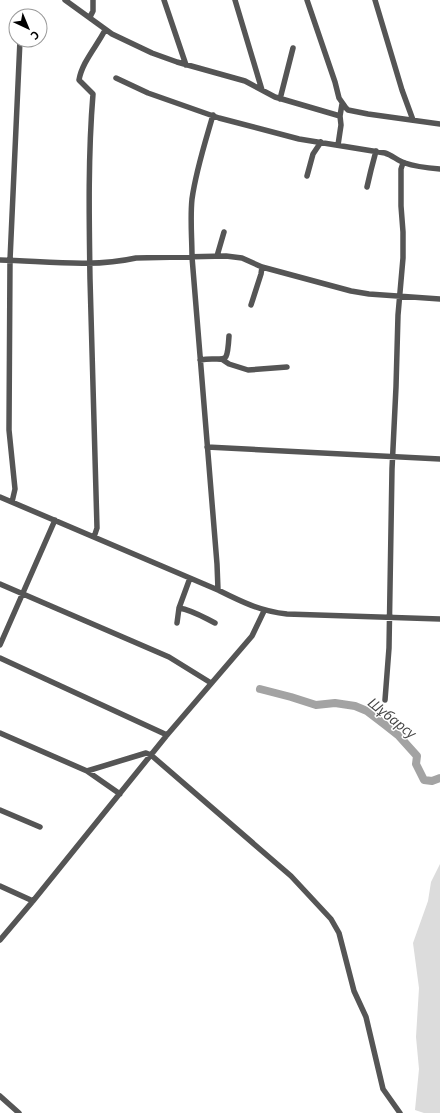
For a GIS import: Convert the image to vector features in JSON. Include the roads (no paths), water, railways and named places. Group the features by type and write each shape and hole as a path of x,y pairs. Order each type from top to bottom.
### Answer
{"street":[{"path":"65,0 105,30 126,42 152,53 186,65 244,81 280,99 340,116"},
{"path":"90,18 93,12 93,0"},
{"path":"164,0 186,65"},
{"path":"235,0 262,90"},
{"path":"307,0 339,98 348,110 440,124"},
{"path":"375,0 402,90 413,120"},
{"path":"94,537 97,528 92,394 90,263 90,172 93,94 79,80 83,68 105,30"},
{"path":"12,502 15,489 11,456 9,418 10,260 20,48"},
{"path":"280,99 293,48"},
{"path":"116,78 148,94 213,116 299,139 385,153 414,166 440,169"},
{"path":"338,145 342,104"},
{"path":"213,116 197,173 192,199 192,257 218,590"},
{"path":"307,176 313,154 321,142"},
{"path":"368,187 376,151"},
{"path":"385,700 389,648 392,469 398,315 403,258 401,169 403,162"},
{"path":"217,256 224,232"},
{"path":"0,260 90,263 122,261 136,258 217,256 242,258 262,267 351,291 369,294 440,299"},
{"path":"251,305 262,267"},
{"path":"223,360 228,354 229,336"},
{"path":"200,360 223,360 229,364 248,370 287,367"},
{"path":"207,447 440,459"},
{"path":"0,497 218,590 247,605 264,611 287,614 440,619"},
{"path":"0,645 55,520"},
{"path":"177,623 179,608 190,578"},
{"path":"0,584 169,657 211,683"},
{"path":"179,608 194,612 215,623"},
{"path":"0,940 167,735 252,636 264,611"},
{"path":"0,658 167,735"},
{"path":"0,733 87,771 120,794"},
{"path":"87,771 146,754 151,755 291,876 331,919 339,933 354,991 366,1017 383,1089 400,1113"},
{"path":"0,810 40,827"},
{"path":"0,886 33,901"},
{"path":"0,1096 19,1113"}],"waterway":[{"name":"Шұбарсу","path":"260,689 316,705 335,703 355,706 367,711 399,736 417,756 416,764 424,780 432,781 440,778"}]}
